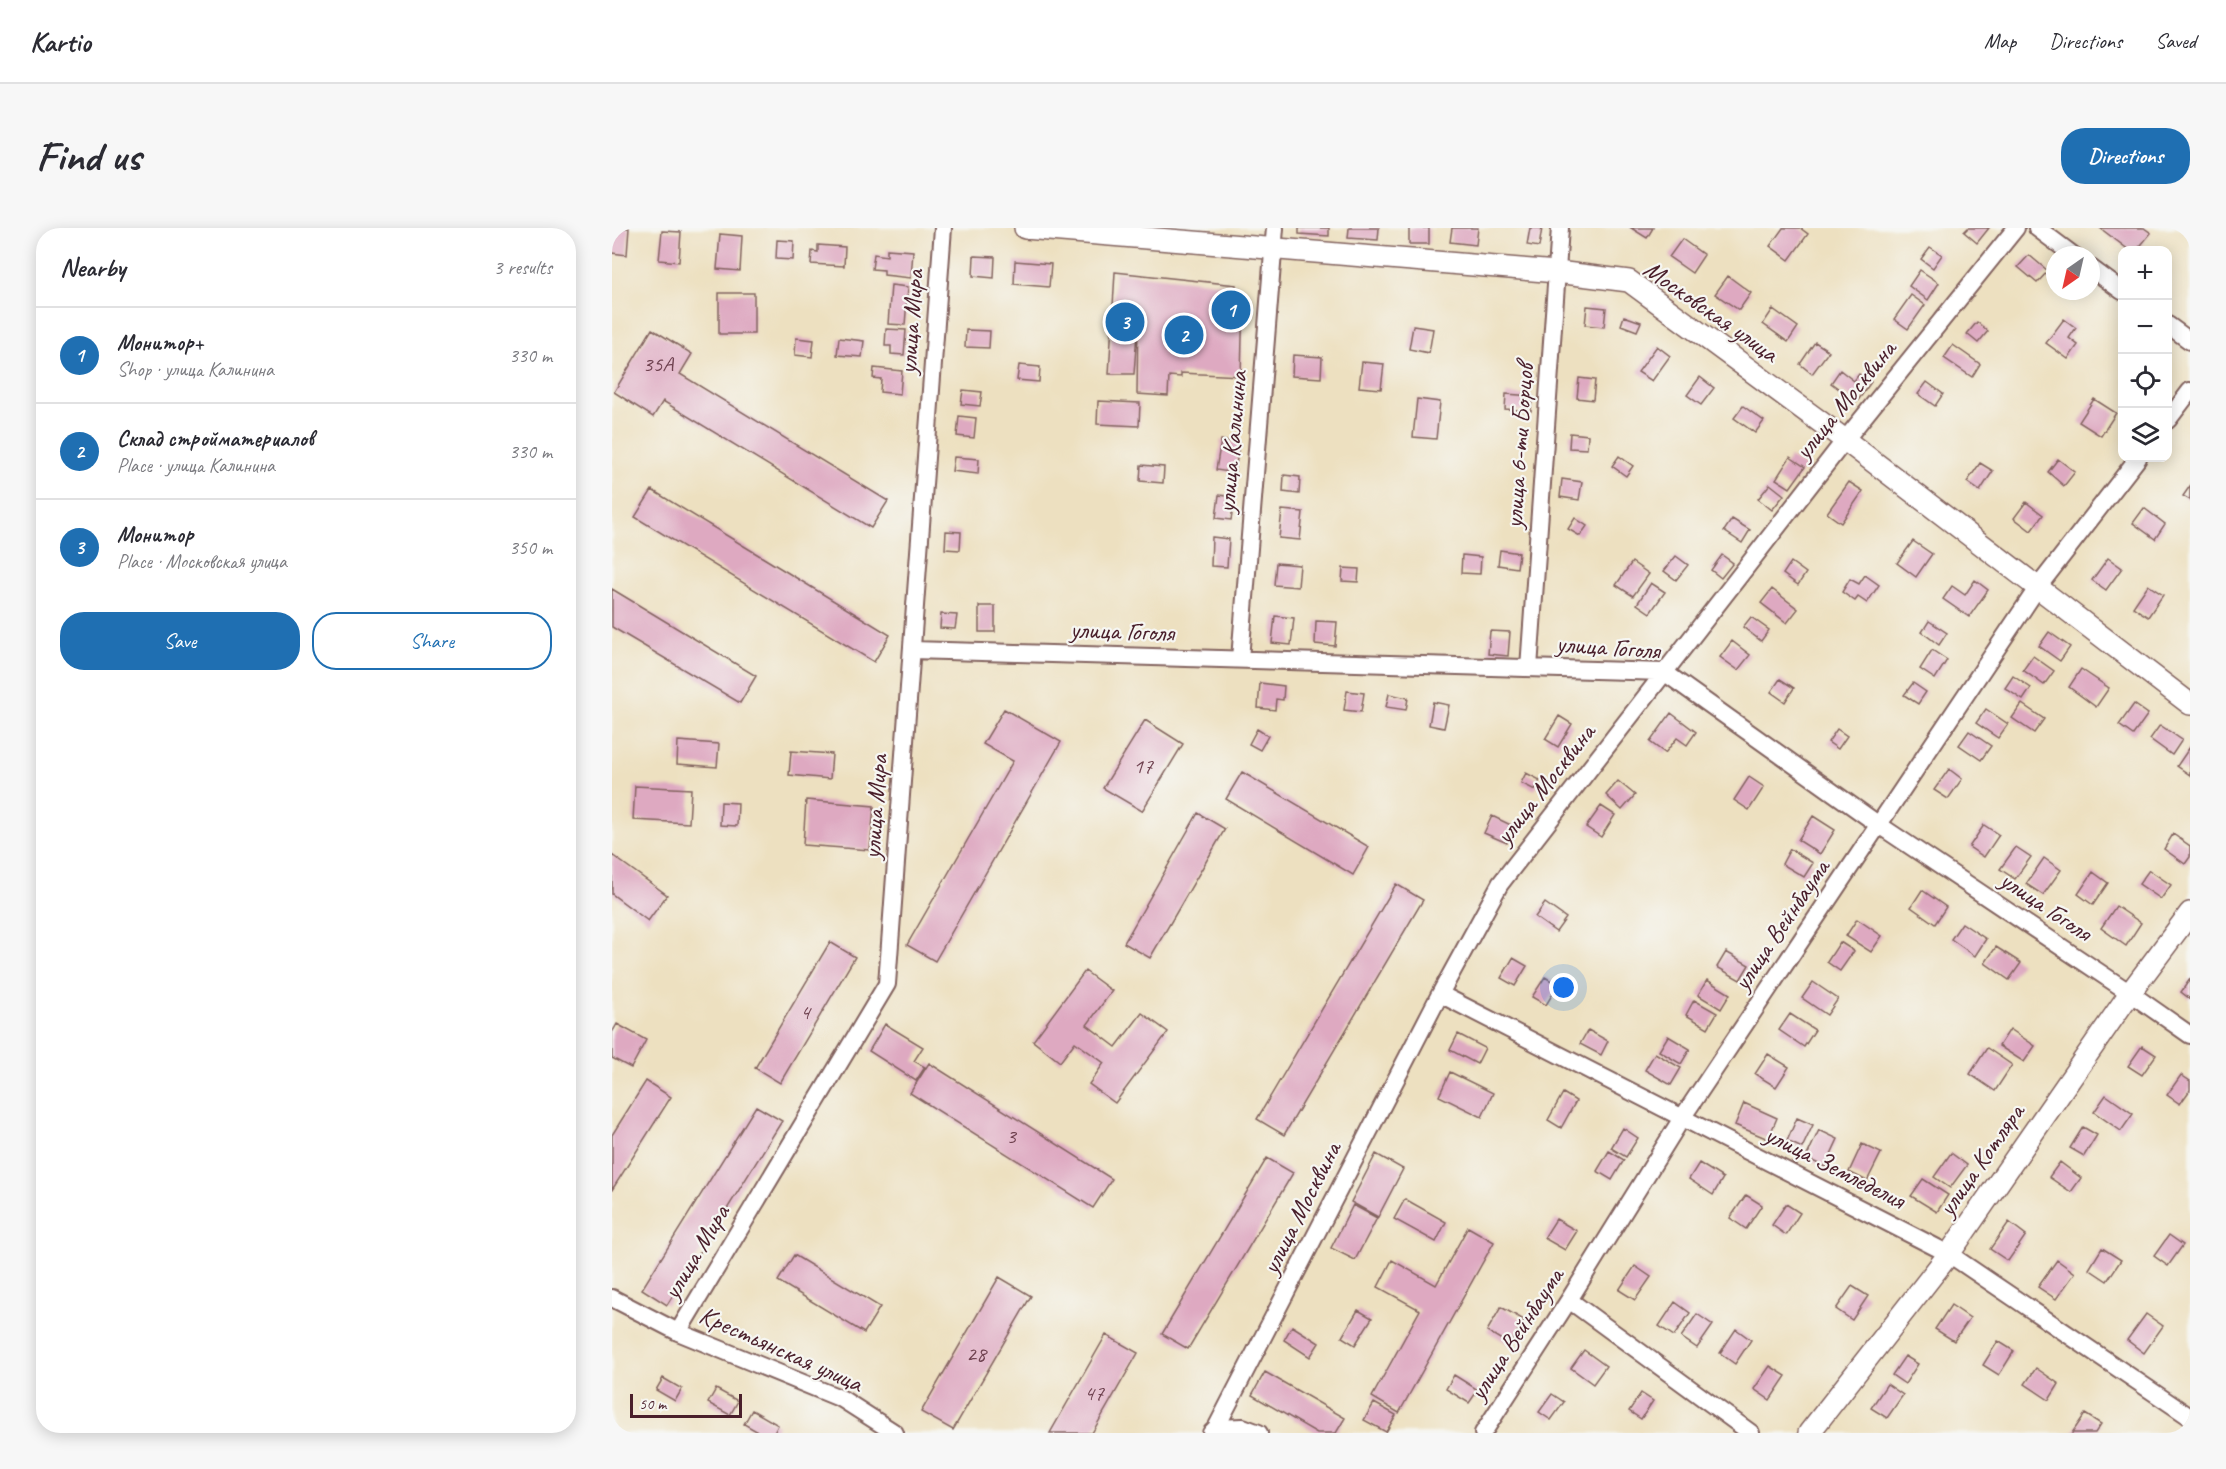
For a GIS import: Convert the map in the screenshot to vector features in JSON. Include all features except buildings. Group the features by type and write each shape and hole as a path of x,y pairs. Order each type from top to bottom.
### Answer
{"street":[{"name":"улица Мира","path":"678,1332 887,984 944,228"},
{"name":"Московская улица","path":"1025,228 1274,238 1629,282 1845,440 2190,704"},
{"name":"улица 6-ти Борцов","path":"1529,668 1560,228"},
{"name":"улица Москвина","path":"1213,1431 1440,994 1500,884 1845,440 2016,228"},
{"path":"2037,228 2061,246"},
{"name":"улица Калинина","path":"1240,660 1274,238"},
{"path":"2100,275 2118,288"},
{"path":"2172,328 2190,341"},
{"path":"2172,415 2190,391"},
{"name":"улица Вейнбаума","path":"1483,1433 1682,1118 2038,587 2135,462"},
{"name":"улица Гоголя","path":"912,650 1664,672 1879,825 2190,1035"},
{"name":"улица Котляра","path":"1809,1433 1949,1254 2130,993 2190,913"},
{"name":"улица Земледелия","path":"1440,994 1949,1254 2190,1417"},
{"name":"Крестьянская улица","path":"612,1298 678,1332 842,1399 895,1433"},
{"path":"1569,1300 1751,1433"},
{"path":"1213,1431 1243,1427 1259,1433"}],"place":[{"name":"Монитор+","path":"1231,310"},
{"name":"Монитор","path":"1125,322"},
{"name":"Склад стройматериалов","path":"1184,335"}]}
